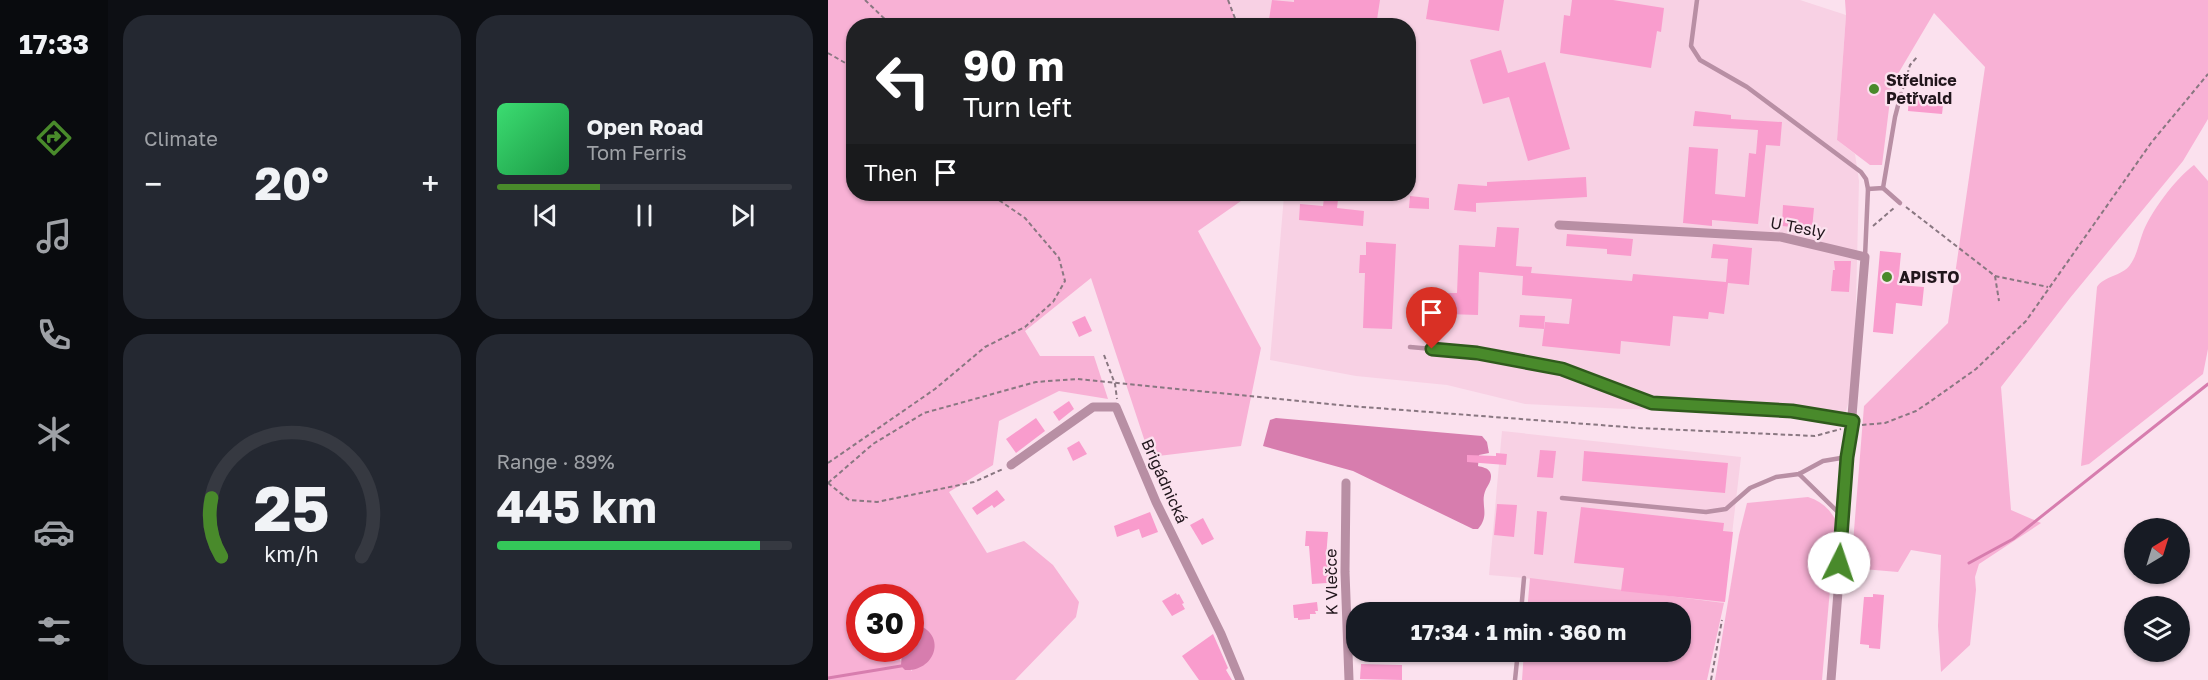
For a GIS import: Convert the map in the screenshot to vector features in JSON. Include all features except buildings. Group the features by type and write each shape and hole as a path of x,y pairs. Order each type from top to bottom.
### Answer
{"street":[{"name":"U Tesly","path":"1560,225 1781,237 1865,257"},
{"path":"1831,680 1842,516 1852,424 1865,257"},
{"path":"1011,465 1093,407 1116,407"},
{"name":"Brigádnická","path":"1116,407 1156,502 1221,634 1240,680"},
{"name":"K Vlečce","path":"1346,483 1345,572 1349,680"}],"lane":[{"path":"1697,0 1691,46 1700,60 1747,87 1861,172 1866,179 1868,189 1865,257"},
{"path":"1883,188 1901,94"},
{"path":"1868,189 1883,188 1900,203"},
{"path":"1410,347 1477,353 1562,369 1652,403 1792,411 1852,424"},
{"path":"1562,498 1706,512 1726,508 1750,488 1776,477 1799,474 1823,461 1847,457"},
{"path":"1799,474 1842,516"},
{"path":"1522,602 1524,578"},
{"path":"1515,680 1517,662"}],"path":[{"path":"865,0 884,18"},
{"path":"1228,0 1235,18"},
{"path":"828,53 846,63"},
{"path":"1901,94 1910,65 1918,56"},
{"path":"1011,465 974,482 878,502 849,500 828,483 873,444 924,413 1036,382 1077,379 1350,406 1639,429 1815,436 1852,424 1885,423 1916,411 1932,401 1984,361 2026,321 2151,143 2208,74"},
{"path":"828,463 935,389 985,347 1025,327 1053,302 1065,281 1059,258 1025,218 1000,201"},
{"path":"1867,231 1900,203 1995,276 2049,288"},
{"path":"1995,276 1999,301"},
{"path":"1104,355 1115,384 1116,407"},
{"path":"1711,680 1722,620"}],"shaded area":[{"path":"828,0 1228,0 1235,18 846,18 846,201 1241,201 1198,231 1261,348 1241,446 1150,457 1091,278 1025,331 1040,356 1094,356 1108,399 1059,391 999,421 993,465 949,492 987,553 1024,541 1053,565 1079,602 1076,617 1015,680 828,680"},
{"path":"1228,0 1800,0 1846,15 1837,140 1855,154 1859,181 1854,381 1845,415 1525,404 1447,385 1356,376 1270,360 1284,201 1416,201 1416,18 1237,18"},
{"path":"1845,0 2208,0 2208,119 2183,161 2070,298 2001,387 2011,510 2041,523 1979,564 1975,577 1976,590 1970,645 1941,672 1938,626 1941,555 1911,550 1898,572 1851,568 1864,406 1948,323 1985,67 1934,13 1892,84 1882,165 1870,165 1837,140 1846,15"},
{"path":"2194,165 2208,181 2208,349 2203,374 2089,464 2081,466 2097,287 2104,280 2127,269 2157,207 2171,187"},
{"path":"1276,418 1482,436 1487,442 1489,453 1479,455 1478,466 1488,470 1491,476 1484,494 1482,524 1478,529 1473,529 1353,471 1263,446 1270,420"},
{"path":"1502,431 1741,457 1724,603 1489,575"},
{"path":"1808,497 1825,506 1836,521 1822,680 1715,680 1739,535 1747,503"},
{"path":"1530,578 1724,603 1707,680 1522,680 1523,662 1691,662 1691,602 1528,602"},
{"path":"925,629 932,635 935,643 930,659 916,669 905,670 901,666 901,662 924,662"}],"waterway":[{"path":"1969,563 2013,539 2208,384"},
{"path":"828,678 901,666"}],"place":[{"name":"Střelnice Petřvald","path":"1874,89"},
{"name":"APISTO","path":"1887,277"}],"route":[{"path":"1432,349 1477,353 1562,369 1652,403 1792,411 1853,421 1847,457 1839,563"}]}
